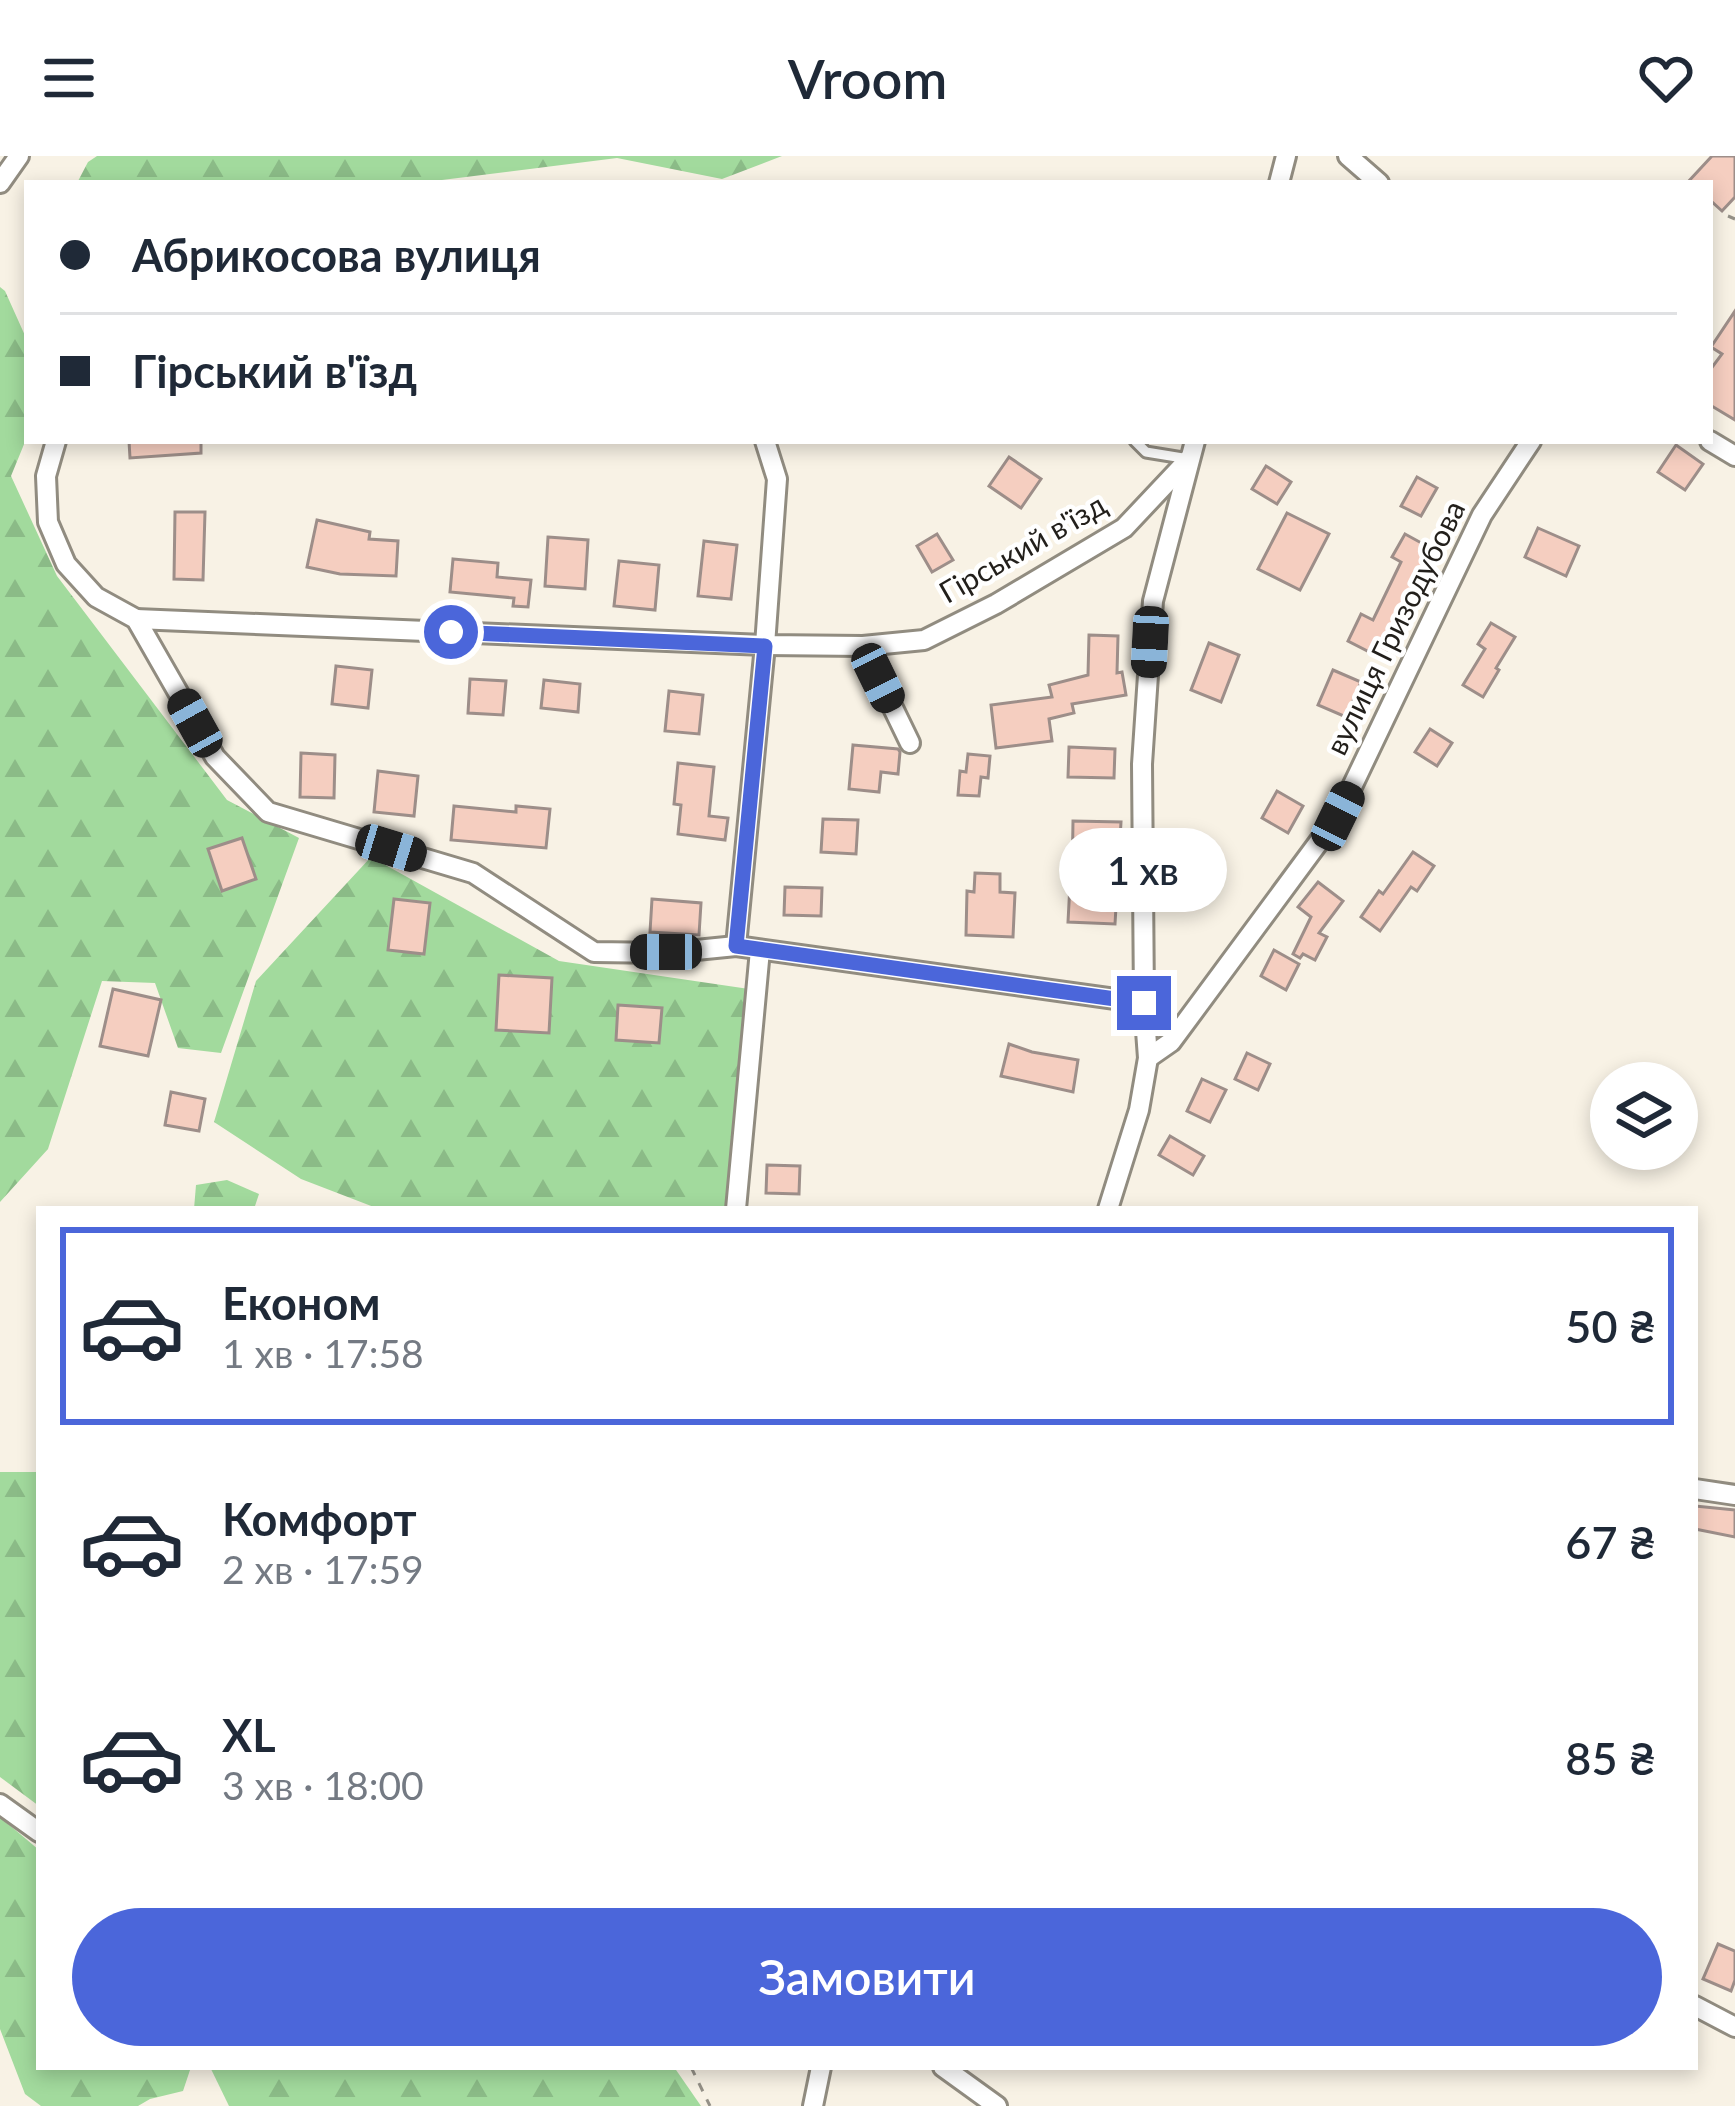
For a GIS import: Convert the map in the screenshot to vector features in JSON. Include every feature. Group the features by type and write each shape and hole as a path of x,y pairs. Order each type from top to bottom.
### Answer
{"street":[{"path":"0,183 19,156"},
{"path":"1348,156 1376,180"},
{"path":"55,444 46,476 48,521 66,563 96,597 136,619 214,757 268,812 473,873 594,952 736,946 1144,1003"},
{"path":"736,946 777,479 766,444"},
{"name":"вулиця Гризодубова","path":"1148,1058 1171,1042 1338,816 1482,515 1529,444"},
{"path":"1109,1206 1138,1110 1148,1058 1142,764 1153,601 1192,450"},
{"name":"Гірський в'їзд","path":"136,619 765,646 862,646 924,640 996,604 1124,528 1192,450"},
{"path":"862,646 910,743"},
{"path":"736,1206 760,950"},
{"path":"1698,1489 1735,1495"},
{"path":"0,1804 36,1830"},
{"path":"1698,2008 1735,2027"},
{"path":"813,2106 820,2070"},
{"path":"947,2070 997,2106"}],"lane":[{"path":"1138,444 1146,452 1192,450"}],"path":[{"path":"1728,215 1735,220"},
{"path":"693,2070 710,2106"}],"green space":[{"path":"97,156 782,156 722,179 617,158 442,180 79,180"},
{"path":"0,287 24,333 24,444 11,476 57,576 227,800 299,838 221,1053 178,1048 155,983 102,981 48,1149 0,1202"},
{"path":"371,857 559,961 749,989 729,1206 371,1206 301,1179 214,1122 256,981"},
{"path":"227,1180 259,1194 255,1206 194,1206 196,1185"},
{"path":"0,1472 36,1472 36,1804 0,1777"},
{"path":"0,1817 36,1847 36,2070 190,2070 183,2091 138,2106 41,2106 25,2094 0,2029"},
{"path":"211,2070 676,2070 701,2106 229,2106"}],"building":[{"path":"1712,156 1735,156 1735,197 1722,211 1713,203 1713,180 1690,180"},
{"path":"1735,311 1735,420 1713,407 1713,366 1722,354 1713,344"},
{"path":"129,444 201,444 201,453 130,458"},
{"path":"1676,445 1703,464 1685,490 1658,472"},
{"path":"1009,457 1041,479 1021,508 989,486"},
{"path":"1266,466 1291,482 1277,504 1252,489"},
{"path":"1417,477 1437,488 1421,516 1401,506"},
{"path":"175,512 205,512 203,580 174,579"},
{"path":"1287,513 1329,534 1300,590 1258,569"},
{"path":"317,520 370,532 369,539 398,541 396,576 340,574 307,567"},
{"path":"1538,528 1579,546 1566,576 1525,557"},
{"path":"937,534 953,560 932,572 917,546"},
{"path":"1405,534 1436,551 1414,590 1421,594 1407,623 1402,620 1383,659 1348,641 1361,614 1373,620 1401,562 1392,557"},
{"path":"548,537 588,540 585,589 545,586"},
{"path":"704,541 737,545 731,599 698,596"},
{"path":"453,559 498,563 497,577 531,580 528,607 513,606 514,598 450,592"},
{"path":"619,561 659,565 655,610 614,606"},
{"path":"1491,623 1515,637 1483,697 1463,685 1485,649 1478,644"},
{"path":"1089,635 1118,636 1117,673 1122,672 1126,695 1072,704 1074,713 1049,719 1052,741 996,748 991,705 1052,697 1049,685 1088,675"},
{"path":"1209,643 1239,655 1221,702 1191,690"},
{"path":"336,666 372,670 368,708 332,704"},
{"path":"1333,670 1361,682 1346,717 1318,705"},
{"path":"470,679 506,681 503,715 468,713"},
{"path":"544,680 580,684 578,712 541,708"},
{"path":"669,691 703,695 699,734 665,731"},
{"path":"1430,729 1452,743 1437,766 1415,752"},
{"path":"853,745 900,752 898,774 881,772 879,792 849,789"},
{"path":"1069,747 1115,749 1114,778 1068,777"},
{"path":"301,753 335,755 334,798 300,797"},
{"path":"968,754 990,756 988,778 981,777 979,796 958,795 960,771 966,772"},
{"path":"678,763 714,767 709,816 728,818 725,840 678,834 681,805 674,804"},
{"path":"378,771 418,776 414,816 374,812"},
{"path":"1277,791 1303,806 1288,833 1262,818"},
{"path":"454,806 516,812 516,806 550,809 546,848 451,840"},
{"path":"823,819 858,820 856,854 821,852"},
{"path":"1073,821 1121,822 1115,924 1068,922"},
{"path":"242,838 256,879 222,891 208,849"},
{"path":"1413,852 1434,866 1417,891 1411,887 1380,931 1361,917"},
{"path":"975,873 1000,874 1000,892 1015,893 1013,937 966,935 967,891 974,892"},
{"path":"1318,882 1343,901 1319,933 1327,937 1315,960 1303,954 1300,958 1293,954 1311,917 1298,907"},
{"path":"785,887 822,888 821,916 784,915"},
{"path":"394,899 430,903 424,954 388,950"},
{"path":"652,899 701,903 699,935 650,932"},
{"path":"1274,950 1299,964 1286,990 1261,976"},
{"path":"499,975 552,978 549,1033 496,1030"},
{"path":"113,989 161,1000 148,1056 100,1046"},
{"path":"618,1005 662,1008 659,1043 616,1040"},
{"path":"1009,1044 1078,1060 1073,1092 1001,1076"},
{"path":"1247,1053 1270,1064 1258,1090 1235,1079"},
{"path":"1202,1079 1226,1090 1210,1122 1187,1111"},
{"path":"171,1092 205,1099 199,1131 165,1125"},
{"path":"1170,1136 1204,1156 1193,1175 1159,1155"},
{"path":"767,1165 800,1166 799,1194 766,1193"},
{"path":"1698,1506 1735,1510 1735,1537 1698,1530"},
{"path":"1718,1944 1735,1951 1731,1991 1703,1979"}],"route":[{"path":"451,632 765,646 736,946 1144,1003"}]}
